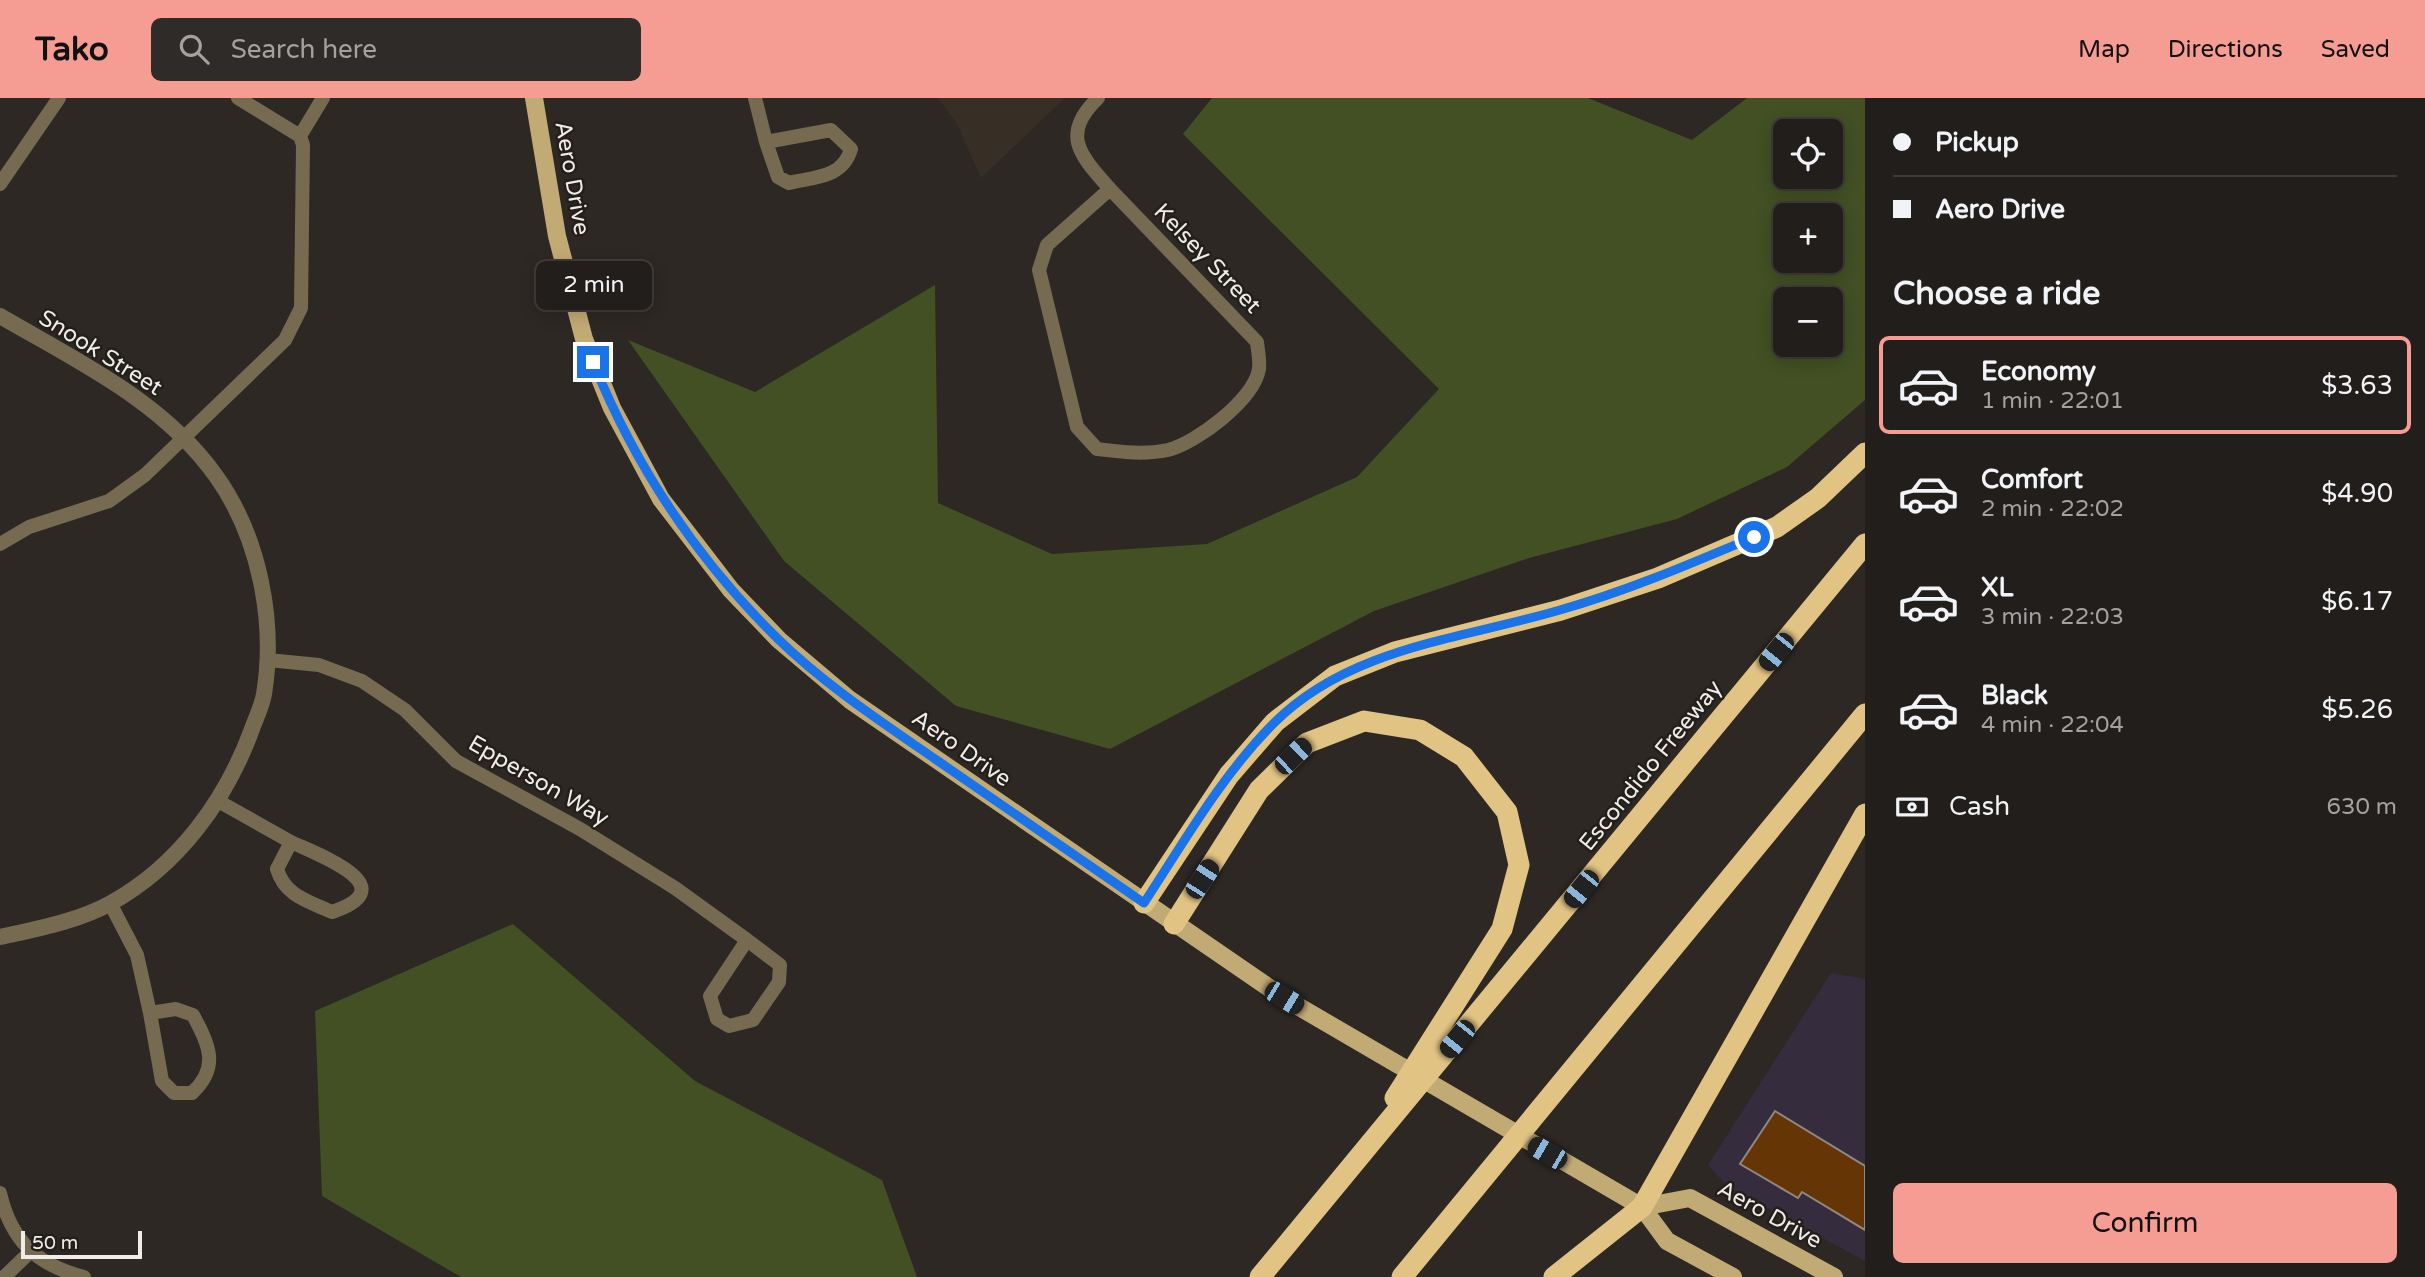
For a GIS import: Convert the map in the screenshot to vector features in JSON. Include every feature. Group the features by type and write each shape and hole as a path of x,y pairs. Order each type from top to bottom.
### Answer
{"highway":[{"path":"1144,903 1229,775 1275,722 1335,676 1395,652 1561,610 1658,578 1777,527 1818,498 1865,453"},
{"name":"Escondido Freeway","path":"1260,1277 1865,544"},
{"path":"1402,1277 1865,713"},
{"path":"1174,923 1259,790 1307,743 1364,721 1420,730 1464,757 1507,812 1519,865 1502,929 1351,1168"},
{"path":"1554,1277 1642,1207 1865,814"}],"main road":[{"name":"Aero Drive","path":"534,98 557,236 584,339 612,408 661,499 731,590 779,640 850,700 1284,998 1642,1207 1667,1241 1733,1277"},
{"name":"Aero Drive","path":"1642,1207 1690,1198 1833,1277"}],"street":[{"path":"0,184 59,98"},
{"path":"0,544 29,527 109,501 145,475 285,340 301,308 303,145 300,136 263,104 238,98"},
{"path":"300,136 323,98"},
{"path":"755,98 766,142 778,177 789,183 837,172 847,162 850,149 831,130 766,142"},
{"name":"Kelsey Street","path":"1098,98 1081,115 1076,136 1083,158 1257,342 1259,371 1241,400 1207,431 1170,449 1136,454 1097,449 1077,427 1039,270 1047,245 1110,189"},
{"name":"Snook Street","path":"0,316 136,396 184,438 217,477 247,535 264,597 268,660 260,707 240,760 218,801 197,830 168,859 110,903 73,918 0,937"},
{"name":"Epperson Way","path":"268,660 319,665 362,681 405,710 456,761 604,844 675,888 747,940 780,965 779,982 753,1020 729,1026 717,1019 710,996 747,940"},
{"path":"218,801 291,842 353,871 360,883 360,894 353,905 332,912 290,893 282,884 277,869 291,842"},
{"path":"110,903 137,955 162,1081 174,1093 192,1093 207,1079 210,1066 204,1037 193,1015 176,1009 150,1013"},
{"path":"0,1193 12,1227 30,1252 38,1259 84,1277"},
{"path":"4,1277 30,1252"}],"shaded area":[{"path":"938,98 1065,98 981,178 957,124"},
{"path":"1831,973 1865,979 1865,1261 1727,1186 1708,1165"}],"green space":[{"path":"1212,98 1588,98 1692,140 1747,98 1865,98 1865,400 1787,467 1677,519 1529,558 1374,611 1110,749 956,706 784,561 628,340 755,392 935,285 938,503 1052,554 1207,544 1357,477 1439,389 1183,134"},
{"path":"513,924 695,1081 882,1180 917,1277 461,1277 322,1196 315,1011"}],"building":[{"path":"1775,1111 1865,1166 1865,1230 1802,1192 1798,1198 1740,1164"}],"route":[{"path":"593,362 612,408 661,499 731,590 779,640 850,700 1144,903 1229,775 1275,722 1335,676 1395,652 1561,610 1658,578 1754,537"}]}
